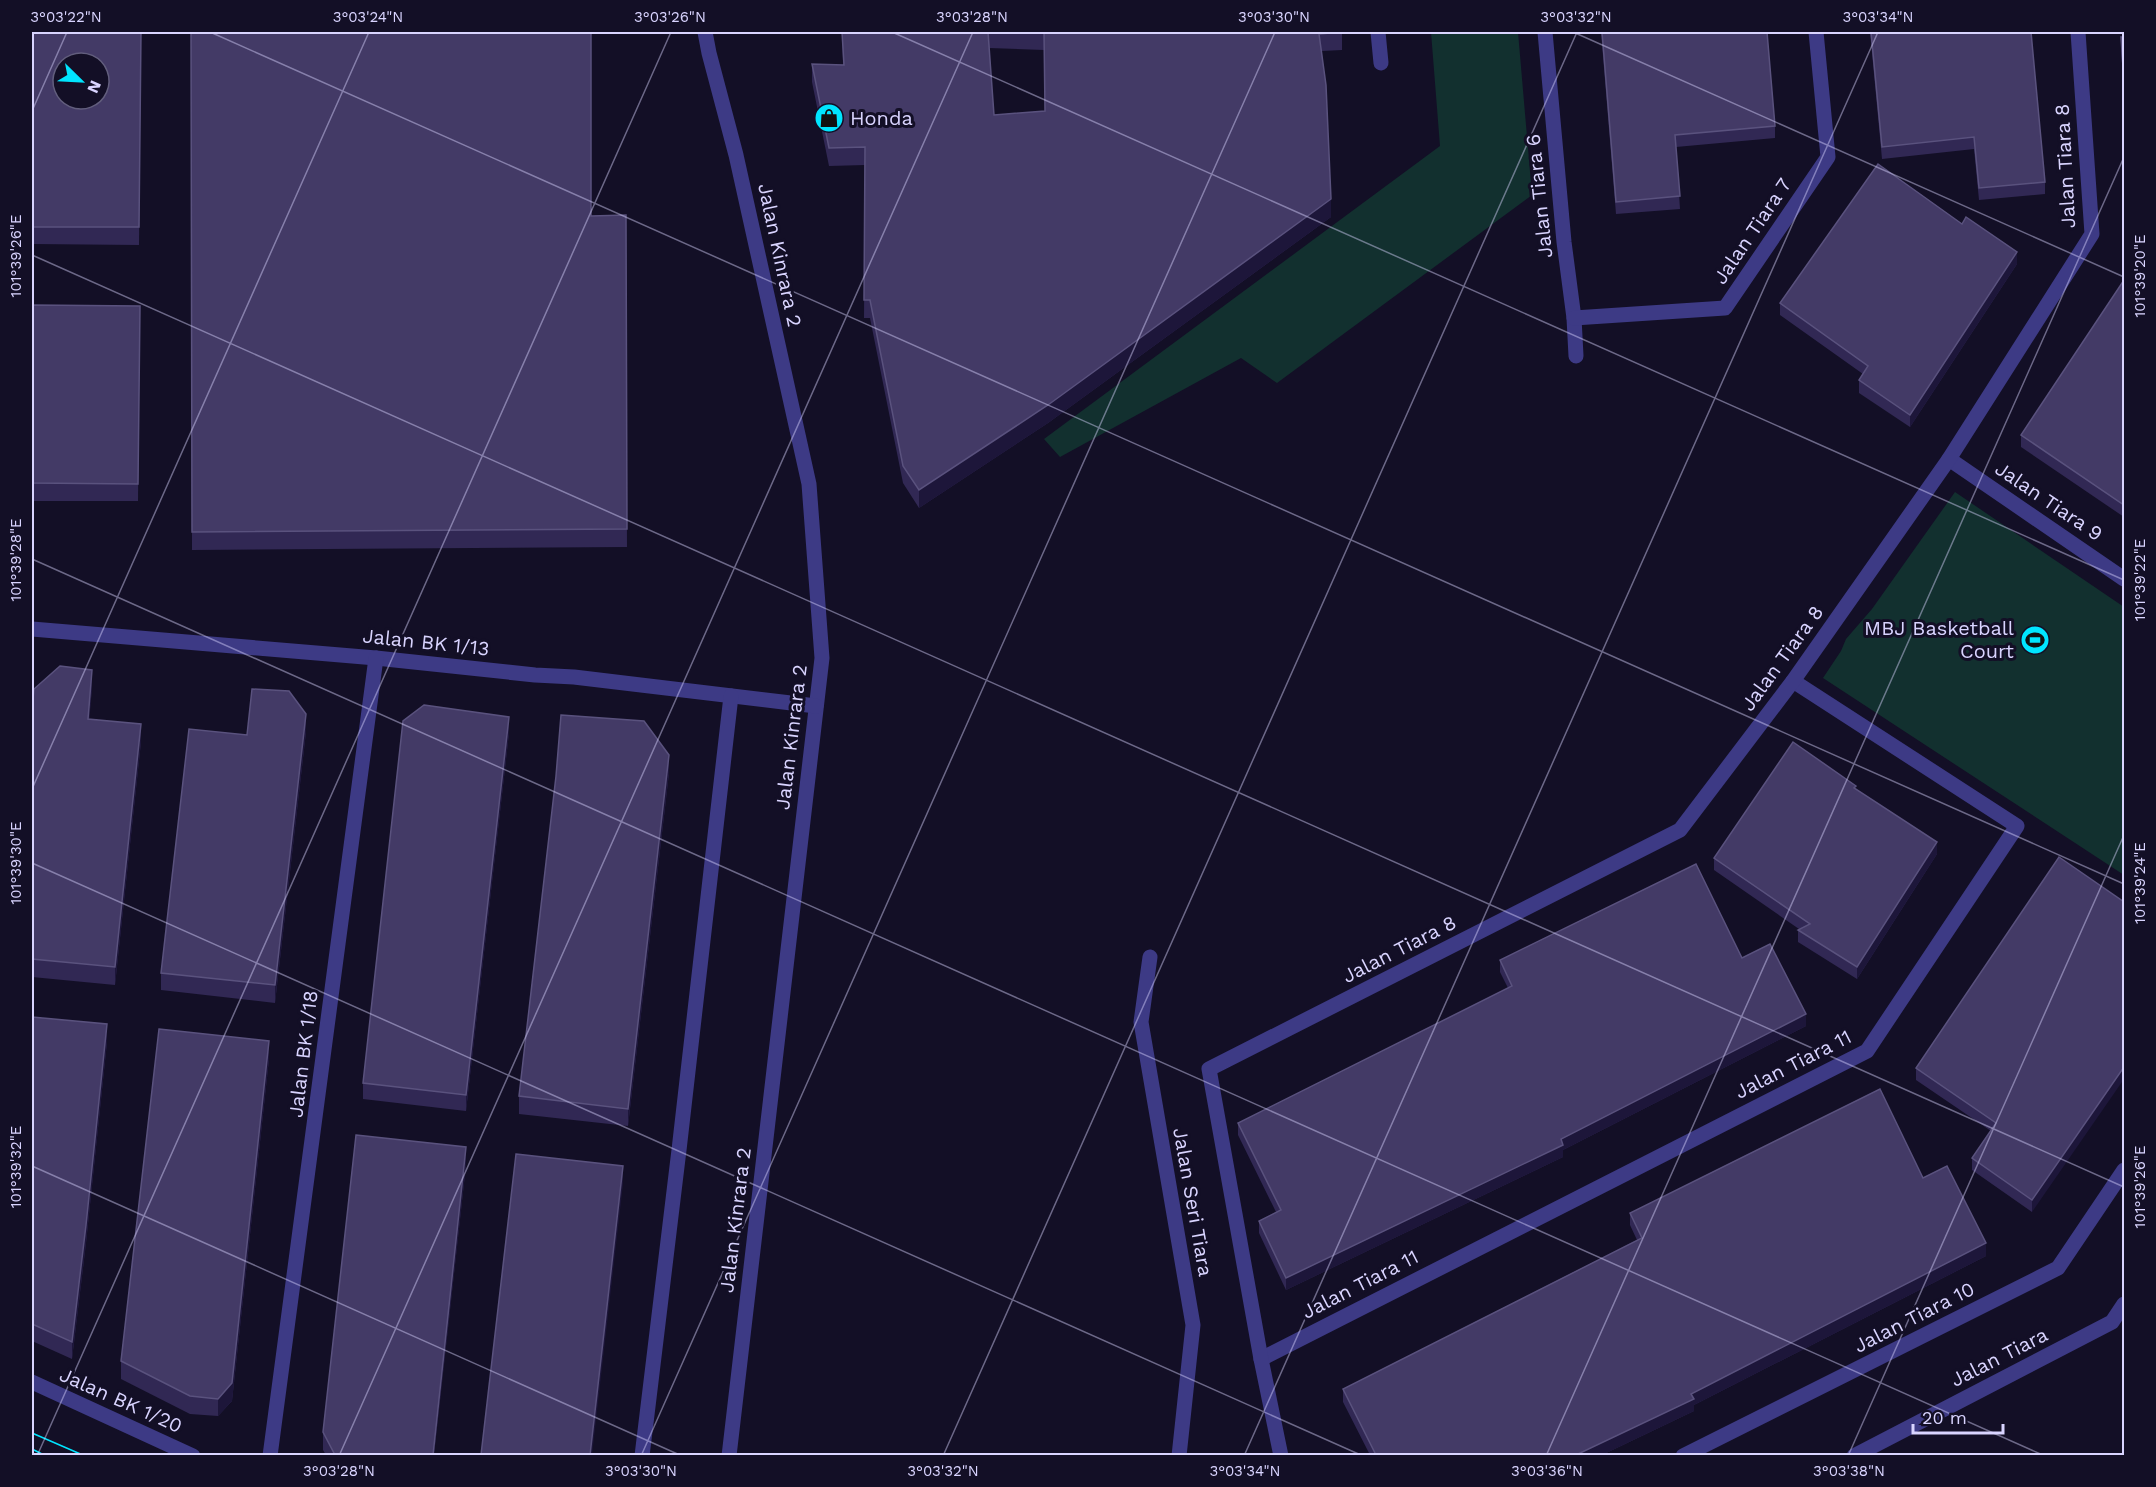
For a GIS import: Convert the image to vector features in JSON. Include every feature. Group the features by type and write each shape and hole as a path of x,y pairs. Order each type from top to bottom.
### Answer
{"street":[{"name":"Jalan Kinrara 2","path":"705,32 736,155 809,484 822,658 729,1455"},
{"path":"1378,32 1381,63"},
{"name":"Jalan Tiara 6","path":"1545,32 1576,356"},
{"name":"Jalan Tiara 7","path":"1574,318 1725,308 1828,157 1816,32"},
{"name":"Jalan Tiara 8","path":"1261,1359 1209,1069 1680,830 1793,681 1949,459 2092,234 2078,32"},
{"name":"Jalan Tiara 9","path":"1949,459 2124,579"},
{"name":"Jalan BK 1/13","path":"32,629 376,658 535,675 574,676 816,706"},
{"name":"Jalan BK 1/18","path":"270,1455 376,658"},
{"name":"Jalan Tiara 11","path":"1261,1359 1867,1051 2017,826 1793,681"},
{"path":"642,1455 731,696"},
{"name":"Jalan Seri Tiara","path":"1150,957 1141,1022 1193,1325 1179,1455"},
{"name":"Jalan Tiara 10","path":"1683,1455 2058,1268 2124,1170"},
{"name":"Jalan Tiara","path":"1854,1455 2112,1322 2124,1304"},
{"path":"1261,1359 1281,1455"},
{"name":"Jalan BK 1/20","path":"32,1382 193,1455"}],"green space":[{"path":"1431,32 1518,32 1532,195 1277,383 1241,358 1060,457 1044,439 1440,146"},
{"path":"1955,492 2124,607 2124,875 1823,678 1846,639 1872,609"}],"building":[{"path":"32,32 141,32 139,227 32,227"},
{"path":"191,32 591,32 591,216 626,215 627,529 192,532"},
{"path":"842,32 988,32 994,115 1045,111 1044,32 1342,32 1319,34 1326,85 1331,199 1048,405 919,490 903,466 870,300 864,300 865,147 829,148 812,64 844,65"},
{"path":"1602,32 1767,32 1775,126 1675,135 1680,196 1616,202"},
{"path":"1871,32 2031,32 2045,182 1979,188 1974,137 1882,147"},
{"path":"2121,37 2124,37 2124,82"},
{"path":"1878,164 1962,224 1966,217 2017,252 1910,415 1859,380 1868,366 1780,303"},
{"path":"2124,280 2124,505 2021,435"},
{"path":"32,305 140,306 138,484 32,483"},
{"path":"60,666 92,670 88,719 141,724 115,967 32,959 32,709 34,689"},
{"path":"252,689 289,691 306,714 275,985 161,973 189,729 247,735"},
{"path":"424,705 509,717 466,1095 363,1083 403,721"},
{"path":"561,715 644,721 669,755 628,1109 519,1096"},
{"path":"1793,742 1856,786 1854,788 1937,842 1857,967 1798,930 1810,924 1714,858"},
{"path":"2059,857 2124,902 2124,1067 2032,1200 1972,1158 1996,1123 1916,1068"},
{"path":"1696,864 1742,958 1770,944 1806,1014 1561,1139 1563,1145 1286,1278 1259,1221 1281,1210 1238,1123 1512,986 1500,960"},
{"path":"32,1017 107,1024 72,1342 32,1324"},
{"path":"159,1029 269,1041 232,1383 218,1399 190,1396 121,1361"},
{"path":"1880,1089 1923,1178 1947,1166 1986,1243 1691,1394 1694,1399 1576,1455 1376,1455 1343,1389 1642,1238 1630,1213"},
{"path":"356,1135 466,1147 433,1455 335,1455 323,1432"},
{"path":"516,1154 623,1166 590,1455 481,1455"}],"tram line":[{"path":"32,1433 85,1456"},
{"path":"32,1449 46,1456"}],"place":[{"name":"Honda","path":"829,118"},
{"name":"MBJ Basketball Court","path":"2035,640"}]}
